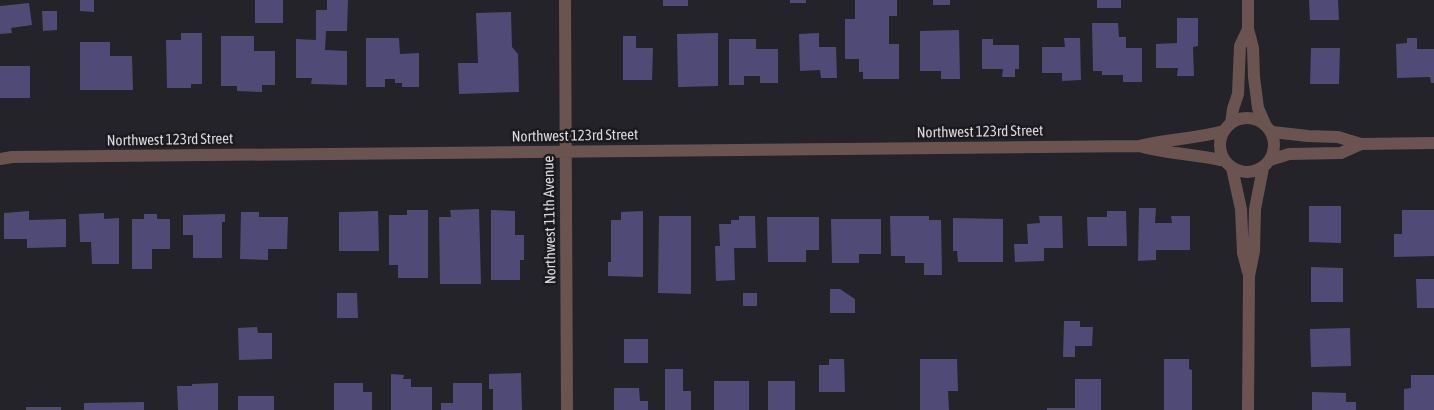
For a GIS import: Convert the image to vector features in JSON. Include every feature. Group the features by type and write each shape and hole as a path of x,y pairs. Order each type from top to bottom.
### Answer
{"street":[{"name":"Northwest 11th Avenue","path":"565,0 567,410"},
{"path":"1248,0 1248,29 1253,48 1258,108 1275,141 1274,151 1266,164 1255,210 1254,251 1249,276 1248,410"},
{"path":"1248,29 1240,46 1238,94 1227,127 1220,138 1220,150 1228,164 1240,209 1243,253 1249,276"},
{"path":"1227,127 1245,117 1256,118 1269,128 1308,136 1338,137 1361,144 1434,143"},
{"name":"Northwest 123rd Street","path":"4,157 1139,146 1161,140 1185,139 1227,127"},
{"path":"1228,164 1242,172 1253,172 1289,154 1341,153 1361,144"},
{"name":"Northwest 123rd Street","path":"1139,146 1158,152 1204,156 1228,164"}],"building":[{"path":"80,0 94,0 94,12 80,11"},
{"path":"255,0 283,0 283,23 255,23"},
{"path":"327,0 348,0 347,31 326,31 325,50 347,51 347,85 311,84 312,78 296,78 296,39 316,40 316,10 327,10"},
{"path":"663,0 688,0 688,6 663,6"},
{"path":"790,0 806,0 806,3 790,3"},
{"path":"855,0 897,0 897,16 889,16 889,44 899,44 899,79 863,79 863,72 859,72 859,59 845,59 845,19 855,19"},
{"path":"933,0 950,0 950,5 933,5"},
{"path":"1097,0 1121,0 1121,8 1097,8"},
{"path":"1309,0 1338,0 1339,20 1310,20"},
{"path":"29,3 32,25 11,28 12,33 0,34 0,6"},
{"path":"42,11 57,11 57,30 43,31"},
{"path":"511,12 512,47 518,54 519,92 459,94 458,63 478,63 476,13"},
{"path":"1177,18 1198,18 1198,46 1193,47 1194,76 1177,76 1178,68 1156,68 1156,44 1177,43"},
{"path":"1092,23 1118,23 1119,37 1126,37 1126,48 1142,48 1142,82 1123,82 1123,75 1102,75 1102,71 1093,71"},
{"path":"959,30 960,79 941,79 941,71 920,71 920,31"},
{"path":"181,33 202,33 202,84 191,84 191,88 167,88 166,40 181,40"},
{"path":"718,33 718,86 678,87 677,34"},
{"path":"819,33 819,47 836,47 837,78 821,78 820,70 800,71 799,34"},
{"path":"221,36 254,36 254,51 275,51 275,85 262,85 262,92 237,91 237,86 221,86"},
{"path":"623,36 636,36 636,48 653,48 652,80 623,80"},
{"path":"366,38 399,38 400,54 419,53 419,87 402,87 402,83 395,83 395,79 385,79 385,87 366,87"},
{"path":"1064,38 1080,38 1081,80 1062,81 1062,73 1042,73 1042,47 1065,47"},
{"path":"1407,38 1417,38 1417,49 1434,49 1434,83 1431,83 1430,77 1397,78 1396,44 1407,43"},
{"path":"729,39 756,39 756,49 778,49 778,83 760,83 760,76 744,76 744,85 729,85"},
{"path":"982,39 993,39 993,45 1019,45 1019,69 1015,69 1015,77 1002,77 1003,69 982,69"},
{"path":"80,42 110,42 110,56 132,56 133,90 80,90"},
{"path":"1311,48 1340,48 1339,84 1310,84"},
{"path":"0,66 30,66 30,98 0,98"},
{"path":"1309,206 1341,206 1341,243 1309,242"},
{"path":"1139,208 1156,208 1155,223 1172,223 1171,216 1190,216 1190,250 1156,250 1156,260 1138,261"},
{"path":"479,209 481,284 440,284 439,217 451,217 450,210"},
{"path":"407,210 428,210 428,278 398,278 398,265 389,265 389,215 407,215"},
{"path":"491,210 515,211 515,235 524,235 524,260 520,260 520,280 491,280"},
{"path":"1402,210 1434,210 1434,256 1394,257 1394,234 1402,234"},
{"path":"29,211 29,220 66,219 66,247 27,248 27,239 4,239 4,213"},
{"path":"378,211 379,251 339,251 339,212"},
{"path":"643,211 643,277 608,276 608,262 611,262 611,220 621,220 621,212"},
{"path":"1107,211 1126,211 1127,246 1088,246 1087,217 1107,217"},
{"path":"241,212 259,212 259,217 288,217 287,249 268,249 268,260 240,259"},
{"path":"104,213 104,219 119,218 119,264 92,264 91,242 80,242 79,214"},
{"path":"144,214 157,214 157,219 170,219 170,249 152,249 152,269 132,269 132,219 144,219"},
{"path":"225,214 225,222 222,222 222,258 193,258 193,235 183,235 183,215"},
{"path":"659,216 691,216 691,294 658,293"},
{"path":"739,216 755,216 756,248 734,248 735,280 716,281 715,246 720,246 719,224 731,224 731,220 739,220"},
{"path":"890,216 929,216 929,220 941,220 942,275 924,275 924,263 905,263 905,256 891,256"},
{"path":"1039,216 1062,216 1063,248 1044,248 1044,261 1015,262 1014,244 1028,244 1027,224 1040,223"},
{"path":"767,217 819,217 819,250 806,250 806,262 768,262"},
{"path":"953,218 1003,219 1003,262 958,262 957,251 953,251"},
{"path":"831,219 881,219 881,254 859,254 859,263 832,263"},
{"path":"1311,267 1343,268 1343,302 1311,302"},
{"path":"1416,279 1434,279 1434,308 1417,308"},
{"path":"830,289 840,289 855,299 855,313 830,313"},
{"path":"337,293 357,293 358,318 337,318"},
{"path":"743,293 757,293 757,306 743,306"},
{"path":"1064,321 1080,321 1080,327 1093,327 1092,346 1075,346 1075,357 1063,357"},
{"path":"257,327 258,333 272,333 272,359 239,360 238,328"},
{"path":"1350,328 1351,366 1311,367 1310,329"},
{"path":"624,339 648,339 648,363 624,363"},
{"path":"829,359 844,359 845,392 819,392 819,365 829,365"},
{"path":"920,359 957,359 958,391 948,391 949,410 920,410"},
{"path":"1164,359 1189,359 1189,369 1192,370 1192,410 1164,410"},
{"path":"665,369 683,369 683,391 691,391 691,410 665,410"},
{"path":"521,373 522,410 493,410 493,389 489,389 489,374"},
{"path":"391,374 404,375 403,379 411,379 411,387 432,387 432,410 391,410"},
{"path":"1411,375 1434,375 1434,410 1404,410 1404,389 1411,388"},
{"path":"1075,379 1101,379 1101,410 1047,410 1047,408 1075,408"},
{"path":"714,381 749,381 749,410 714,410"},
{"path":"768,381 795,381 795,410 768,410"},
{"path":"218,383 218,410 178,410 177,386"},
{"path":"334,383 363,383 363,392 372,392 372,410 334,410"},
{"path":"453,383 482,383 482,410 441,410 441,403 453,403"},
{"path":"614,388 639,388 640,401 648,401 648,410 614,410"},
{"path":"1312,392 1346,393 1346,402 1356,402 1356,410 1312,410"},
{"path":"238,396 274,396 274,410 238,410"},
{"path":"144,402 144,410 84,410 84,403"},
{"path":"26,407 61,407 61,410 26,410"}]}
